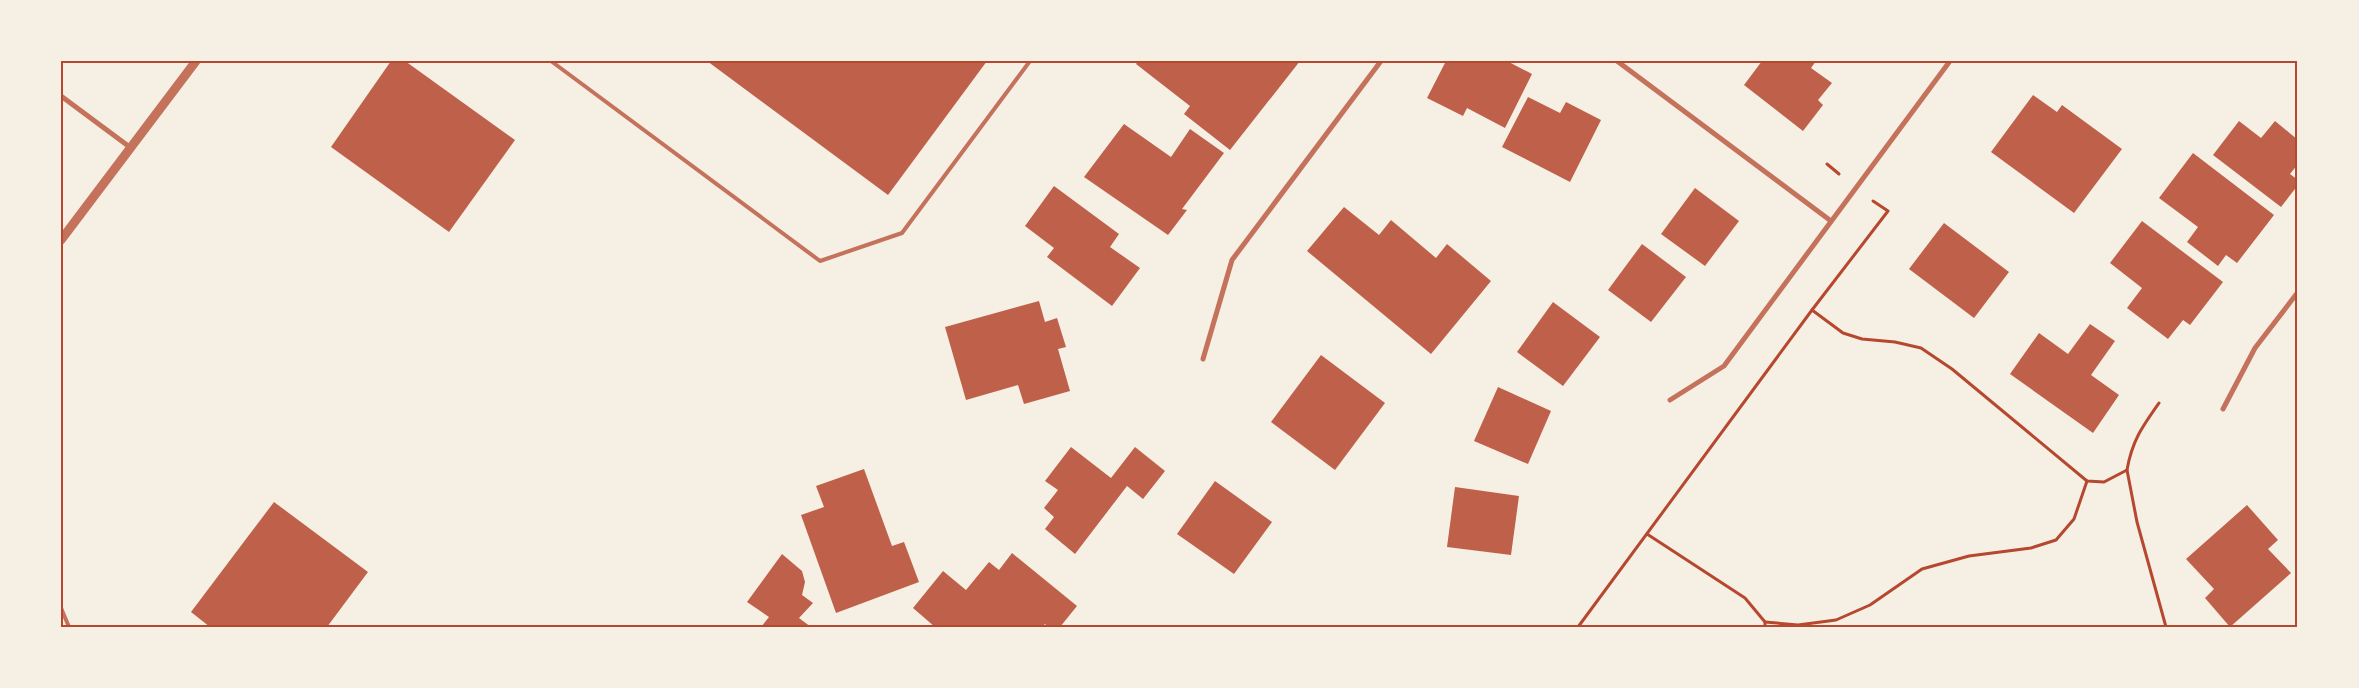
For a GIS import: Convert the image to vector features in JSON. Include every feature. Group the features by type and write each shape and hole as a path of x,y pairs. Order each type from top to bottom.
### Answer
{"street":[{"path":"61,240 196,61"},
{"path":"1203,359 1232,260 1381,61"},
{"path":"1617,61 1831,221"},
{"path":"1670,400 1724,366 1950,61"},
{"path":"61,96 132,148"},
{"path":"2223,409 2256,348 2298,292"}],"lane":[{"path":"551,61 820,261 902,233 1030,61"},
{"path":"61,608 69,627"}],"path":[{"path":"1578,627 1812,310 1888,211 1856,189"},
{"path":"1812,310 1843,333 1862,339 1895,342 1921,348 1952,369 2087,481 2104,482 2127,470"},
{"path":"2159,403 2139,431 2130,451 2127,470 2137,522 2166,627"},
{"path":"1646,534 1745,598 1765,624 1798,625 1836,620 1870,605 1922,570 1969,556 2031,548 2056,540 2074,519 2087,481"}],"building":[{"path":"391,61 405,61 515,140 449,232 331,147"},
{"path":"707,61 987,61 888,195"},
{"path":"1138,61 1300,61 1230,150 1184,114 1190,106 1136,64"},
{"path":"1446,61 1507,61 1532,74 1505,128 1467,108 1463,116 1427,98"},
{"path":"1762,61 1816,61 1811,68 1832,83 1818,100 1823,105 1803,131 1744,85"},
{"path":"2033,95 2057,112 2062,105 2122,149 2074,213 1991,152"},
{"path":"1528,97 1560,113 1566,102 1601,120 1570,182 1502,147"},
{"path":"2239,121 2261,138 2275,121 2298,140 2298,164 2290,174 2298,180 2298,185 2281,207 2213,155"},
{"path":"1124,124 1171,157 1190,129 1224,153 1182,209 1187,210 1168,235 1084,177"},
{"path":"2193,153 2274,215 2237,263 2226,255 2218,266 2187,242 2198,227 2159,198"},
{"path":"1054,186 1119,234 1110,247 1140,268 1112,306 1047,257 1054,248 1025,226"},
{"path":"1695,188 1739,221 1705,266 1661,234"},
{"path":"1344,207 1379,235 1391,220 1436,258 1447,244 1491,281 1431,354 1307,251"},
{"path":"2142,221 2223,282 2190,325 2183,320 2168,339 2127,308 2142,288 2110,263"},
{"path":"1944,223 2009,272 1974,318 1909,269"},
{"path":"1642,244 1686,277 1651,322 1608,290"},
{"path":"1039,301 1045,322 1057,318 1066,347 1058,349 1070,391 1024,404 1018,385 966,400 945,327"},
{"path":"1553,302 1600,337 1563,386 1517,352"},
{"path":"2090,324 2115,341 2091,375 2119,395 2093,433 2010,374 2039,333 2068,354"},
{"path":"1321,355 1385,403 1335,470 1271,422"},
{"path":"1498,387 1551,411 1528,464 1474,441"},
{"path":"1071,447 1111,478 1135,447 1165,471 1143,499 1127,486 1075,554 1045,529 1054,517 1044,508 1058,490 1045,481"},
{"path":"864,469 892,546 904,542 919,582 836,613 801,515 824,507 816,486"},
{"path":"1215,481 1272,522 1234,574 1177,534"},
{"path":"1455,487 1519,496 1511,555 1447,547"},
{"path":"274,502 368,572 327,627 210,627 191,612"},
{"path":"2247,505 2278,540 2268,549 2291,573 2230,627 2205,598 2214,589 2186,559"},
{"path":"1012,553 1077,606 1060,627 1048,627 1045,624 1042,627 935,627 913,608 943,571 966,590 989,562 999,570"},
{"path":"782,554 802,571 805,582 802,595 813,603 799,618 811,627 761,627 769,617 747,602"}]}
